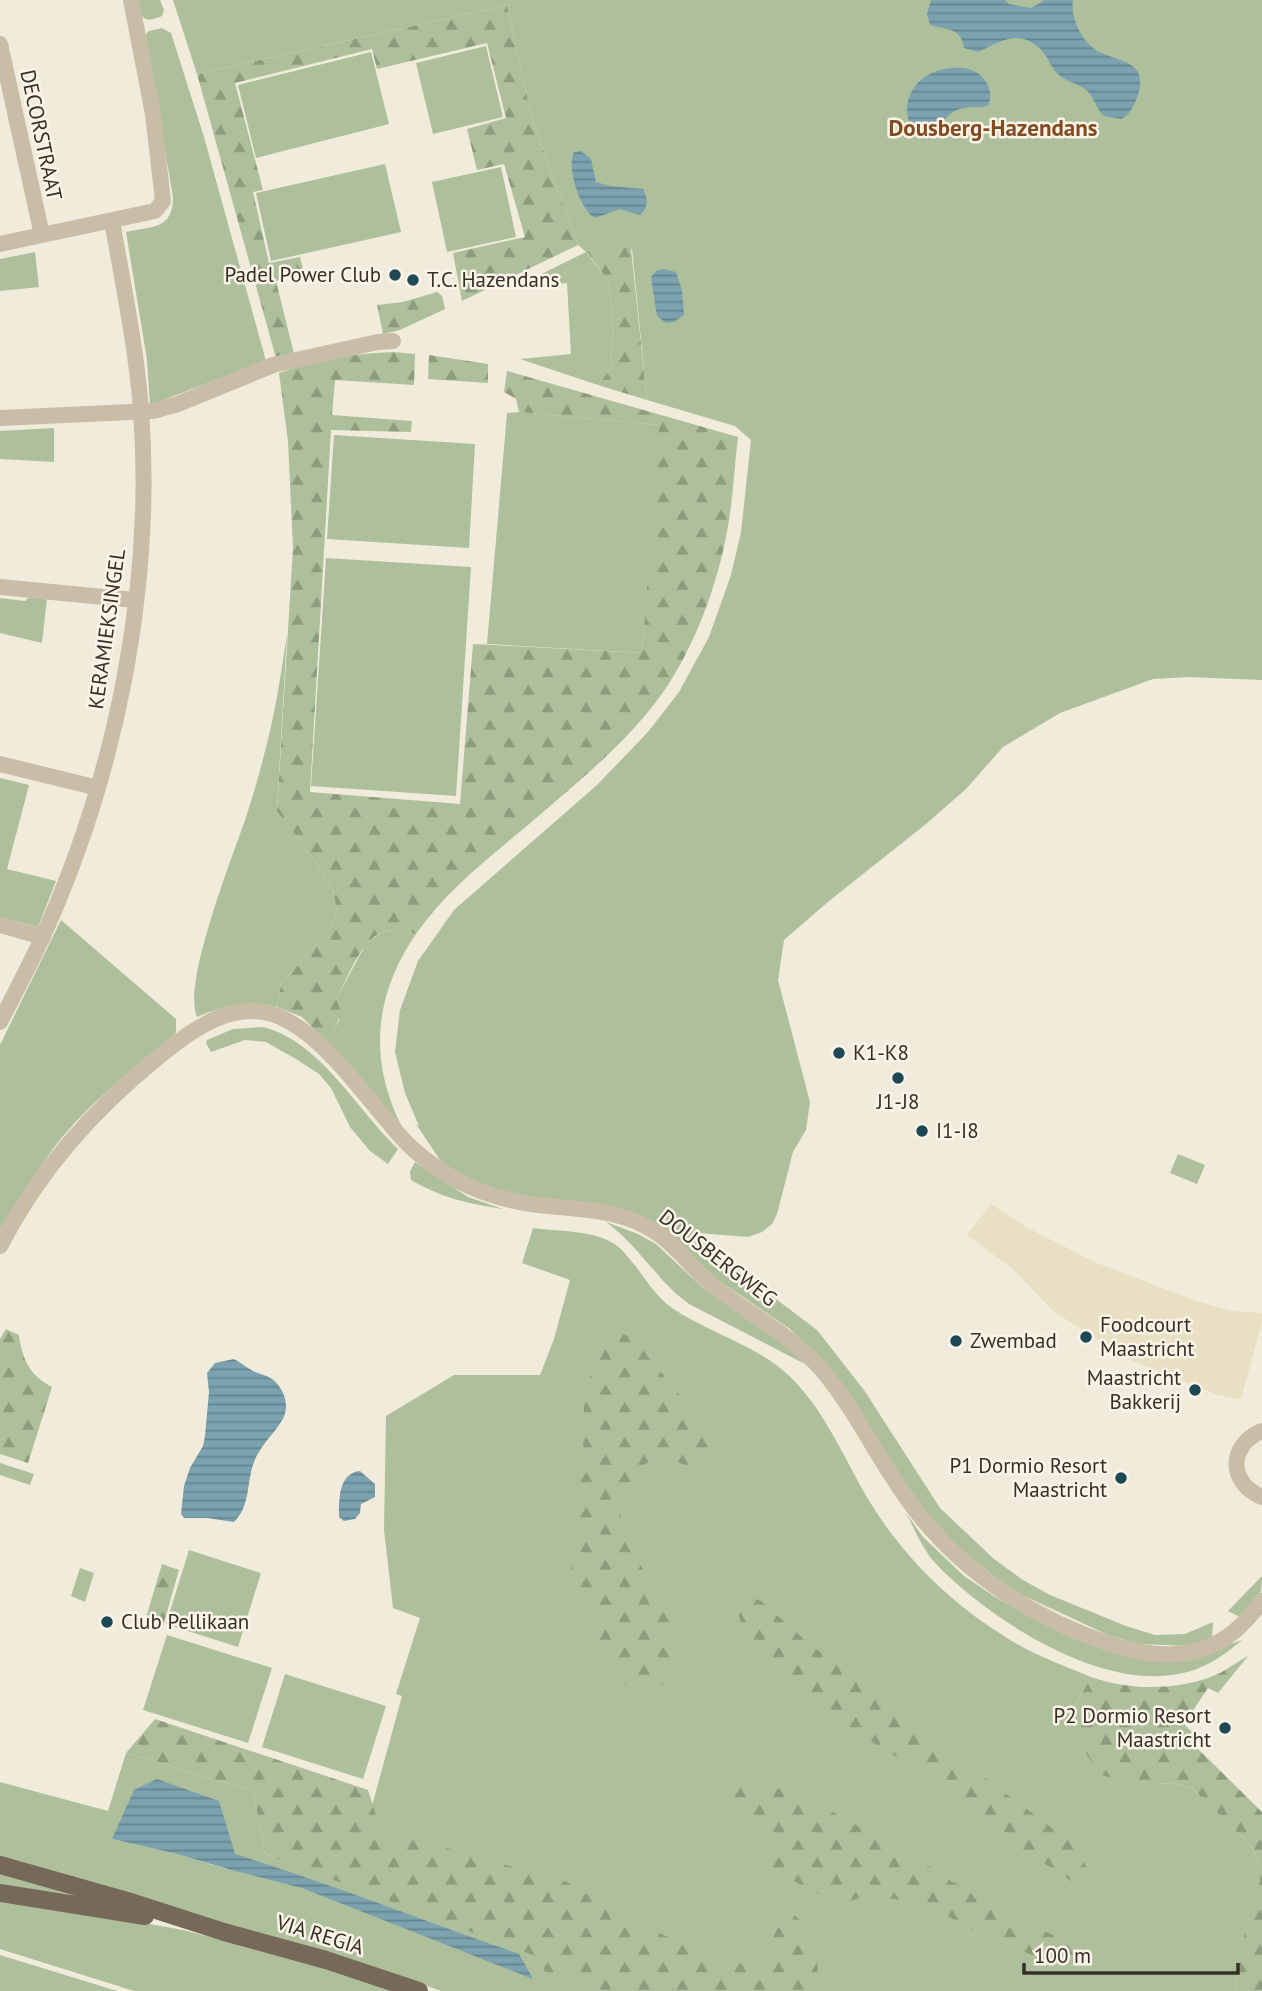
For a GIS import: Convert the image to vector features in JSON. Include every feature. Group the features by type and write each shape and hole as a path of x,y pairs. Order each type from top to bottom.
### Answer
{"main road":[{"name":"VIA REGIA","path":"0,1864 326,1960 419,1991"},
{"name":"VIA REGIA","path":"0,1894 207,1927"}],"street":[{"path":"0,244 155,211 163,201 146,73 131,0"},
{"name":"DECORSTRAAT","path":"0,44 42,235"},
{"name":"KERAMIEKSINGEL","path":"0,1021 43,937 70,871 98,788 117,713 135,600 147,412 112,221"},
{"path":"0,418 147,412 178,404 273,365 393,341"},
{"path":"0,587 135,600"},
{"path":"0,764 98,788"},
{"path":"0,925 43,937"},
{"name":"DOUSBERGWEG","path":"0,1246 65,1148 102,1105 190,1031 215,1018 247,1011 280,1017 311,1038 354,1081 414,1151 457,1180 490,1195 515,1201 608,1212 644,1225 666,1240 714,1287 781,1332 823,1371 898,1485 938,1536 978,1573 1036,1614 1082,1635 1119,1647 1178,1654 1199,1650 1231,1635 1240,1629 1262,1601"},
{"path":"1262,1431 1245,1441 1239,1450 1236,1467 1243,1485 1262,1497"}],"green space":[{"path":"137,0 160,0 164,10 162,16 144,18"},
{"path":"173,0 1262,0 1262,680 1188,677 1153,679 1060,713 1003,747 966,789 784,940 778,980 810,1102 806,1130 793,1152 772,1224 762,1232 748,1237 698,1233 744,1275 817,1330 864,1390 940,1508 994,1559 1050,1595 1126,1626 1155,1635 1185,1634 1213,1622 1212,1639 1189,1646 1138,1644 1108,1635 1020,1594 953,1543 930,1519 821,1360 790,1329 715,1278 669,1234 487,1190 442,1163 416,1124 419,1126 405,1093 395,1052 400,1010 418,961 454,910 597,785 648,732 679,692 709,637 731,575 741,532 751,440 735,426 647,400 632,249 587,253 609,282 613,322 611,368 598,385 520,359 571,354 567,283 513,288 586,252 578,245 532,119 507,5 197,74"},
{"path":"507,5 532,119 578,245 462,301 453,253 525,237 504,164 477,170 467,129 506,118 487,43 377,69 372,49 235,83 263,190 253,192 269,263 300,257 304,274 276,281 294,354 276,358 197,74"},
{"path":"162,28 171,33 204,137 266,361 150,405 147,360 126,232 159,225 169,216 172,208 173,197 145,35 149,31"},
{"path":"486,46 503,117 433,134 416,63"},
{"path":"371,52 389,124 256,158 238,85"},
{"path":"385,164 401,232 271,261 256,193"},
{"path":"501,167 516,237 447,252 432,182"},
{"path":"627,240 631,249 647,400 598,385 611,368 613,322 609,282 587,252"},
{"path":"35,252 39,287 0,291 0,259"},
{"path":"437,292 442,296 445,309 400,330 383,334 377,305 403,302"},
{"path":"393,352 415,354 414,385 335,380 332,415 412,421 411,432 331,430 310,792 460,804 473,644 642,653 659,425 519,412 516,399 504,392 507,371 738,437 729,520 718,572 697,631 668,685 641,721 609,754 459,884 416,934 400,930 387,931 368,943 355,961 336,999 339,1015 326,1041 302,1017 277,1007 281,984 332,927 337,911 333,891 316,862 277,811 293,548 288,441 279,373 336,358"},
{"path":"429,355 488,364 488,383 428,379"},
{"path":"507,413 660,425 642,653 487,644"},
{"path":"54,428 54,462 0,459 0,431"},
{"path":"334,435 475,444 469,548 327,539"},
{"path":"326,558 471,567 456,796 311,786"},
{"path":"30,597 47,598 42,643 0,633 0,598 25,601"},
{"path":"287,634 277,810 316,862 333,891 337,911 332,927 281,984 277,1007 236,1005 197,1017 194,1000 202,949 260,770 275,710"},
{"path":"0,778 29,785 7,869 56,881 38,927 0,917"},
{"path":"61,920 176,1019 176,1033 104,1094 64,1135 0,1229 0,1045"},
{"path":"397,929 416,934 391,980 380,1028 380,1053 391,1102 402,1127 326,1041 339,1021 336,999 366,944 382,932"},
{"path":"263,1027 302,1046 320,1061 398,1149 388,1164 370,1151 350,1127 331,1088 319,1074 266,1042 245,1040 211,1052 206,1043 207,1040 233,1029"},
{"path":"1178,1154 1205,1165 1197,1184 1170,1173"},
{"path":"415,1162 468,1197 503,1209 456,1199 411,1180 410,1171"},
{"path":"606,1222 656,1244 703,1288 785,1345 805,1364 689,1304"},
{"path":"533,1228 590,1234 620,1248 657,1295 672,1308 770,1360 798,1385 820,1413 888,1529 904,1550 941,1588 961,1606 1005,1637 1036,1654 1091,1677 1074,1707 1132,1782 1176,1784 1192,1788 1252,1847 1260,1866 1260,1880 1236,1973 1237,1991 441,1991 376,1968 0,1859 0,1782 108,1811 126,1753 253,1791 265,1854 388,1899 372,1806 402,1696 396,1694 420,1618 393,1608 384,1530 386,1416 454,1375 540,1375 554,1339 570,1280 522,1263","holes":["219,1801 227,1869 177,1854 112,1839"]},
{"path":"604,1327 633,1338 705,1426 715,1446 709,1461 690,1467 663,1457 645,1464 623,1493 619,1532 669,1609 673,1677 642,1698 613,1673 592,1639 603,1613 570,1576 583,1453 584,1405 591,1374 602,1350"},
{"path":"6,1329 19,1335 28,1366 38,1378 52,1387 28,1463 0,1454 0,1339"},
{"path":"0,1463 34,1474 30,1485 0,1475"},
{"path":"906,1513 923,1537 964,1576 1025,1614 1087,1641 1202,1654 1242,1640 1210,1663 1171,1675 1141,1676 1109,1670 1076,1659 1013,1626 958,1585 931,1558"},
{"path":"189,1550 261,1573 238,1647 166,1624"},
{"path":"162,1564 179,1570 163,1626 145,1621"},
{"path":"80,1568 94,1573 85,1602 71,1596"},
{"path":"1262,1576 1260,1595 1251,1608 1240,1617 1228,1611"},
{"path":"744,1593 761,1601 812,1646 876,1692 897,1710 908,1726 976,1771 1068,1840 1105,1893 1105,1906 1060,1873 988,1829 897,1757 872,1742 844,1735 805,1707 755,1654 737,1610 738,1596"},
{"path":"167,1635 272,1668 248,1743 143,1710"},
{"path":"1248,1656 1218,1693 1208,1688 1184,1724 1192,1732 1188,1739 1262,1812 1262,1991 1237,1991 1236,1973 1242,1944 1260,1880 1260,1866 1252,1847 1192,1788 1176,1784 1128,1782 1101,1775 1071,1732 1074,1707 1091,1677 1139,1687 1173,1686 1220,1673"},
{"path":"285,1674 386,1706 363,1779 262,1747"},
{"path":"155,1719 368,1790 378,1822 389,1832 567,1882 612,1910 697,1951 751,1967 767,1956 778,1923 785,1912 795,1916 809,1933 817,1957 818,1970 813,1991 606,1991 544,1971 538,1957 265,1854 253,1791 126,1753"},
{"path":"749,1776 758,1783 826,1808 861,1828 889,1850 940,1871 952,1882 968,1887 973,1896 990,1910 1043,1930 1087,1954 1075,1970 1045,1951 1040,1951 1036,1957 928,1906 870,1894 839,1905 792,1880 784,1882 770,1869 770,1846 763,1828 731,1800"},
{"path":"0,1868 109,1900 0,1888"},
{"path":"0,1897 183,1930 315,1964 397,1991 134,1991 0,1949"},
{"path":"0,1955 117,1991 0,1991"}],"shaded area":[{"path":"991,1204 1026,1227 1097,1263 1199,1302 1233,1311 1262,1313 1262,1322 1241,1399 1218,1395 1130,1360 1053,1311 1014,1270 967,1235"}],"water":[{"path":"931,0 1005,0 1009,4 1031,8 1045,0 1073,0 1075,22 1087,43 1099,52 1132,65 1137,70 1140,86 1133,108 1121,119 1104,116 1090,94 1058,74 1046,56 1030,41 1014,38 979,52 964,48 960,36 956,33 930,25 927,14"},
{"path":"965,68 979,74 987,83 990,100 988,106 959,109 949,115 933,138 921,139 909,122 907,112 910,95 920,81 944,69"},
{"path":"581,151 591,159 596,182 643,189 647,203 640,215 620,209 595,218 589,213 580,198 573,177 574,152"},
{"path":"663,269 676,272 682,290 684,315 674,322 666,323 657,316 651,277 656,271"},
{"path":"234,1359 277,1383 285,1399 286,1411 257,1456 246,1501 234,1522 184,1518 181,1514 184,1486 205,1436 209,1392 207,1373 215,1363"},
{"path":"360,1471 375,1484 375,1497 361,1504 360,1513 355,1519 344,1521 339,1517 341,1489 347,1477"},
{"path":"157,1779 219,1801 235,1854 519,1954 533,1979 302,1888 112,1839 134,1790"}],"place":[{"name":"Padel Power Club","path":"395,275"},
{"name":"T.C. Hazendans","path":"413,280"},
{"name":"K1-K8","path":"839,1053"},
{"name":"J1-J8","path":"898,1078"},
{"name":"I1-I8","path":"922,1131"},
{"name":"Foodcourt Maastricht","path":"1086,1337"},
{"name":"Zwembad","path":"956,1341"},
{"name":"Maastricht Bakkerij","path":"1195,1390"},
{"name":"P1 Dormio Resort Maastricht","path":"1121,1478"},
{"name":"Club Pellikaan","path":"107,1622"},
{"name":"P2 Dormio Resort Maastricht","path":"1225,1728"}],"district":[{"name":"Dousberg-Hazendans","path":"993,128"}]}
